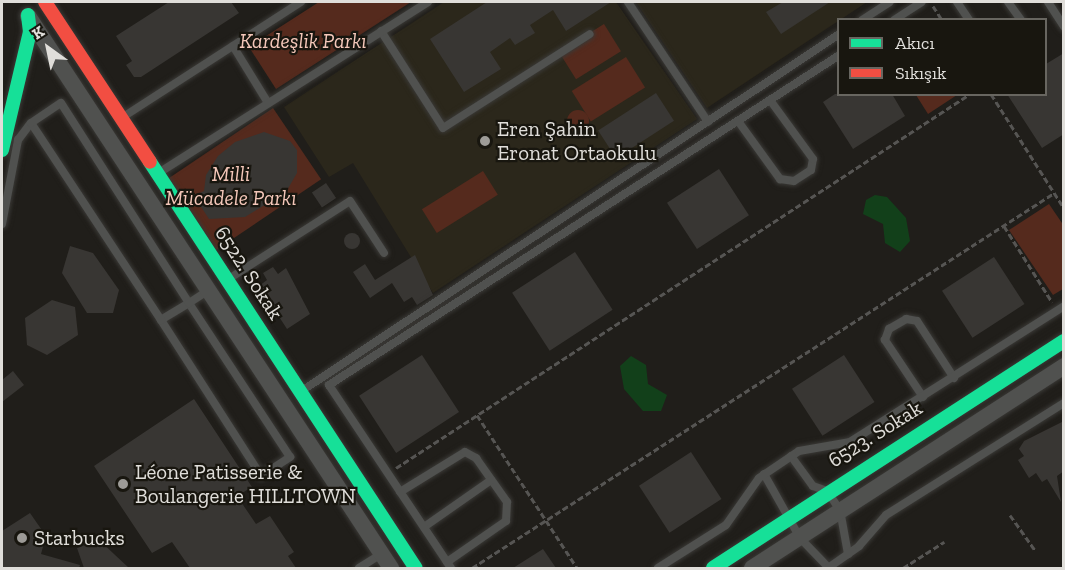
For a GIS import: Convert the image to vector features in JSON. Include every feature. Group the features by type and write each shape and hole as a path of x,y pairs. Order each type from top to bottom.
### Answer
{"street":[{"name":"6522. Sokak","path":"45,2 416,568"},
{"name":"6522. Sokak","path":"29,8 209,290 391,568"},
{"path":"2,99 29,8"},
{"path":"2,150 30,32 29,8"},
{"name":"6523. Sokak","path":"713,568 827,491 1064,340"},
{"name":"6523. Sokak","path":"752,568 1064,366"}],"lane":[{"path":"121,119 301,2"},
{"path":"157,174 428,2"},
{"path":"628,2 708,122"},
{"path":"865,18 890,2"},
{"path":"897,18 922,2"},
{"path":"957,2 968,18"},
{"path":"1008,2 1020,18"},
{"path":"1048,2 1064,27"},
{"path":"381,31 443,129 590,34"},
{"path":"300,392 837,36"},
{"path":"232,46 268,103"},
{"path":"400,492 465,452 473,455 509,507 506,521 449,565 400,492 388,473 329,385 837,57"},
{"path":"738,121 780,179 794,182 811,170 813,159 770,100"},
{"path":"2,224 18,140 30,123 61,103 290,457 261,476 30,123"},
{"path":"227,280 351,201 384,253"},
{"path":"161,321 209,290"},
{"path":"658,568 726,525 764,474 791,456 850,442 1060,309"},
{"path":"922,398 885,340 886,331 895,324 906,319 917,321 954,378"},
{"path":"764,474 787,518 800,537 829,568 848,554 886,515 1064,403"},
{"path":"791,456 813,486 827,491 840,510 848,554"},
{"path":"424,528 491,480"},
{"path":"359,568 381,554"}],"path":[{"path":"930,2 941,18"},
{"path":"388,473 967,96"},
{"path":"992,96 1064,208"},
{"path":"472,568 1054,193"},
{"path":"1003,226 1060,309"},
{"path":"477,415 577,568"},
{"path":"1011,515 1035,550"},
{"path":"903,568 944,542"}],"shaded area":[{"name":"Eren Şahin Eronat Ortaokulu","path":"444,2 616,2 697,119 433,293 353,163 329,177 284,107"},
{"path":"636,2 867,2 843,18 837,18 837,22 707,108"},
{"path":"875,195 887,197 906,218 910,241 900,252 885,243 883,224 863,214 866,200"},
{"path":"631,356 646,365 648,384 667,395 661,411 643,411 624,389 620,366"}],"green space":[{"name":"Kardeşlik Parkı","path":"319,2 411,2 276,89 249,47"},
{"path":"604,24 621,51 576,79 559,52"},
{"path":"626,57 645,88 591,121 572,91"},
{"path":"917,96 955,96 928,114"},
{"name":"Milli Mücadele Parkı","path":"273,108 321,179 215,251 167,180"},
{"path":"578,110 586,113 589,121 586,129 578,132 570,129 567,121 570,113"},
{"path":"483,171 498,195 437,233 422,209"},
{"path":"1049,204 1064,226 1063,289 1053,295 1009,230"}],"building":[{"path":"169,2 231,2 239,13 141,77 134,77 126,65 132,61 116,36"},
{"name":"Eren Şahin Eronat Ortaokulu","path":"487,2 611,2 566,31 553,10 530,25 535,33 515,45 510,38 490,52 501,69 464,92 430,39"},
{"path":"783,2 830,2 781,34 766,12"},
{"path":"1064,53 1064,134 1042,148 1008,96 1047,96 1047,63"},
{"path":"656,93 674,121 616,158 598,131"},
{"path":"835,94 837,96 893,96 905,116 853,149 823,102"},
{"path":"264,132 290,141 297,150 297,173 286,192 245,217 209,219 194,196 204,191 206,175 218,156 235,142"},
{"path":"719,169 749,215 697,249 667,203"},
{"path":"326,183 336,198 322,207 312,193"},
{"path":"349,233 355,233 360,241 358,247 349,249 344,244 344,238"},
{"path":"70,246 93,253 119,290 113,313 87,313 62,273"},
{"path":"575,252 613,310 550,351 512,293"},
{"path":"415,255 433,295 417,305 412,297 404,302 392,283 370,298 353,272 365,264 375,280"},
{"path":"994,257 1024,304 973,338 942,291"},
{"path":"273,267 278,274 286,268 310,314 287,329 259,286 267,280 263,273"},
{"path":"52,300 75,307 78,335 47,355 27,345 25,318"},
{"path":"422,355 459,412 396,453 359,396"},
{"path":"844,355 874,402 823,436 792,389"},
{"path":"13,371 24,385 2,402 2,380"},
{"path":"194,399 252,487 237,496 256,524 270,516 294,552 288,556 296,568 190,568 172,542 152,553 94,466"},
{"path":"1064,421 1064,471 1057,476 1061,502 1047,479 1042,482 1036,473 1029,478 1018,460 1024,456 1019,449 1024,441"},
{"path":"691,452 721,499 670,533 639,486"},
{"path":"30,513 46,536 41,554 80,565 79,568 2,568 2,531"},
{"path":"99,540 129,568 84,568 77,548"},
{"path":"543,549 556,568 513,568"}],"traffic: fast":[{"path":"2,150 30,32 28,15"},
{"path":"150,162 416,568"},
{"path":"713,568 1064,341"}],"traffic: jam":[{"path":"45,2 150,162"}],"place":[{"name":"Eren Şahin Eronat Ortaokulu","path":"485,141"},
{"name":"Léone Patisserie & Boulangerie HILLTOWN","path":"123,484"},
{"name":"Starbucks","path":"22,538"}]}
